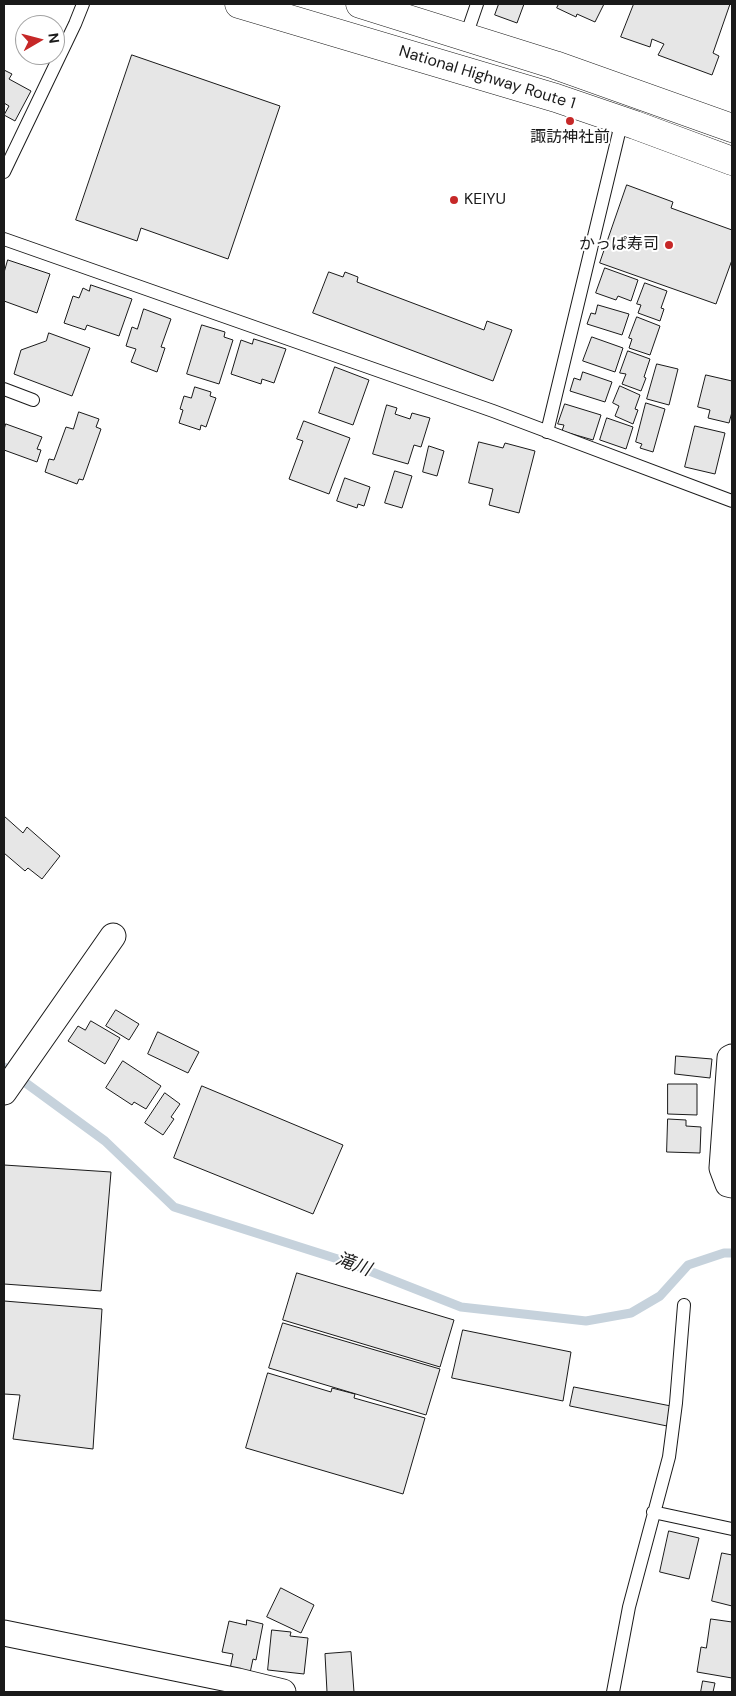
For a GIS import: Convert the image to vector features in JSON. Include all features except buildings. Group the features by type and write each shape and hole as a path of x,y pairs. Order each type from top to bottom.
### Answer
{"highway":[{"name":"National Highway Route 1","path":"239,4 556,98 732,160"},
{"name":"National Highway Route 1","path":"360,4 466,36 626,89 732,128"}],"street":[{"path":"11,1083 113,936"},
{"path":"732,1057 730,1058 722,1168 728,1184 732,1185"},
{"path":"4,1633 283,1692"}],"lane":[{"path":"4,172 83,4"},
{"path":"466,36 477,4"},
{"path":"547,432 622,120"},
{"path":"4,239 492,411 732,501"},
{"path":"4,389 33,400"},
{"path":"613,1692 629,1607 669,1457 678,1383 684,1306"},
{"path":"654,1512 732,1529"}],"waterway":[{"name":"滝川","path":"4,1067 105,1141 174,1207 344,1261 461,1307 586,1321 631,1313 660,1296 688,1265 724,1253 732,1253"}],"place":[{"name":"諏訪神社前","path":"570,121"},
{"name":"KEIYU","path":"454,200"},
{"name":"かっぱ寿司","path":"669,245"}]}
